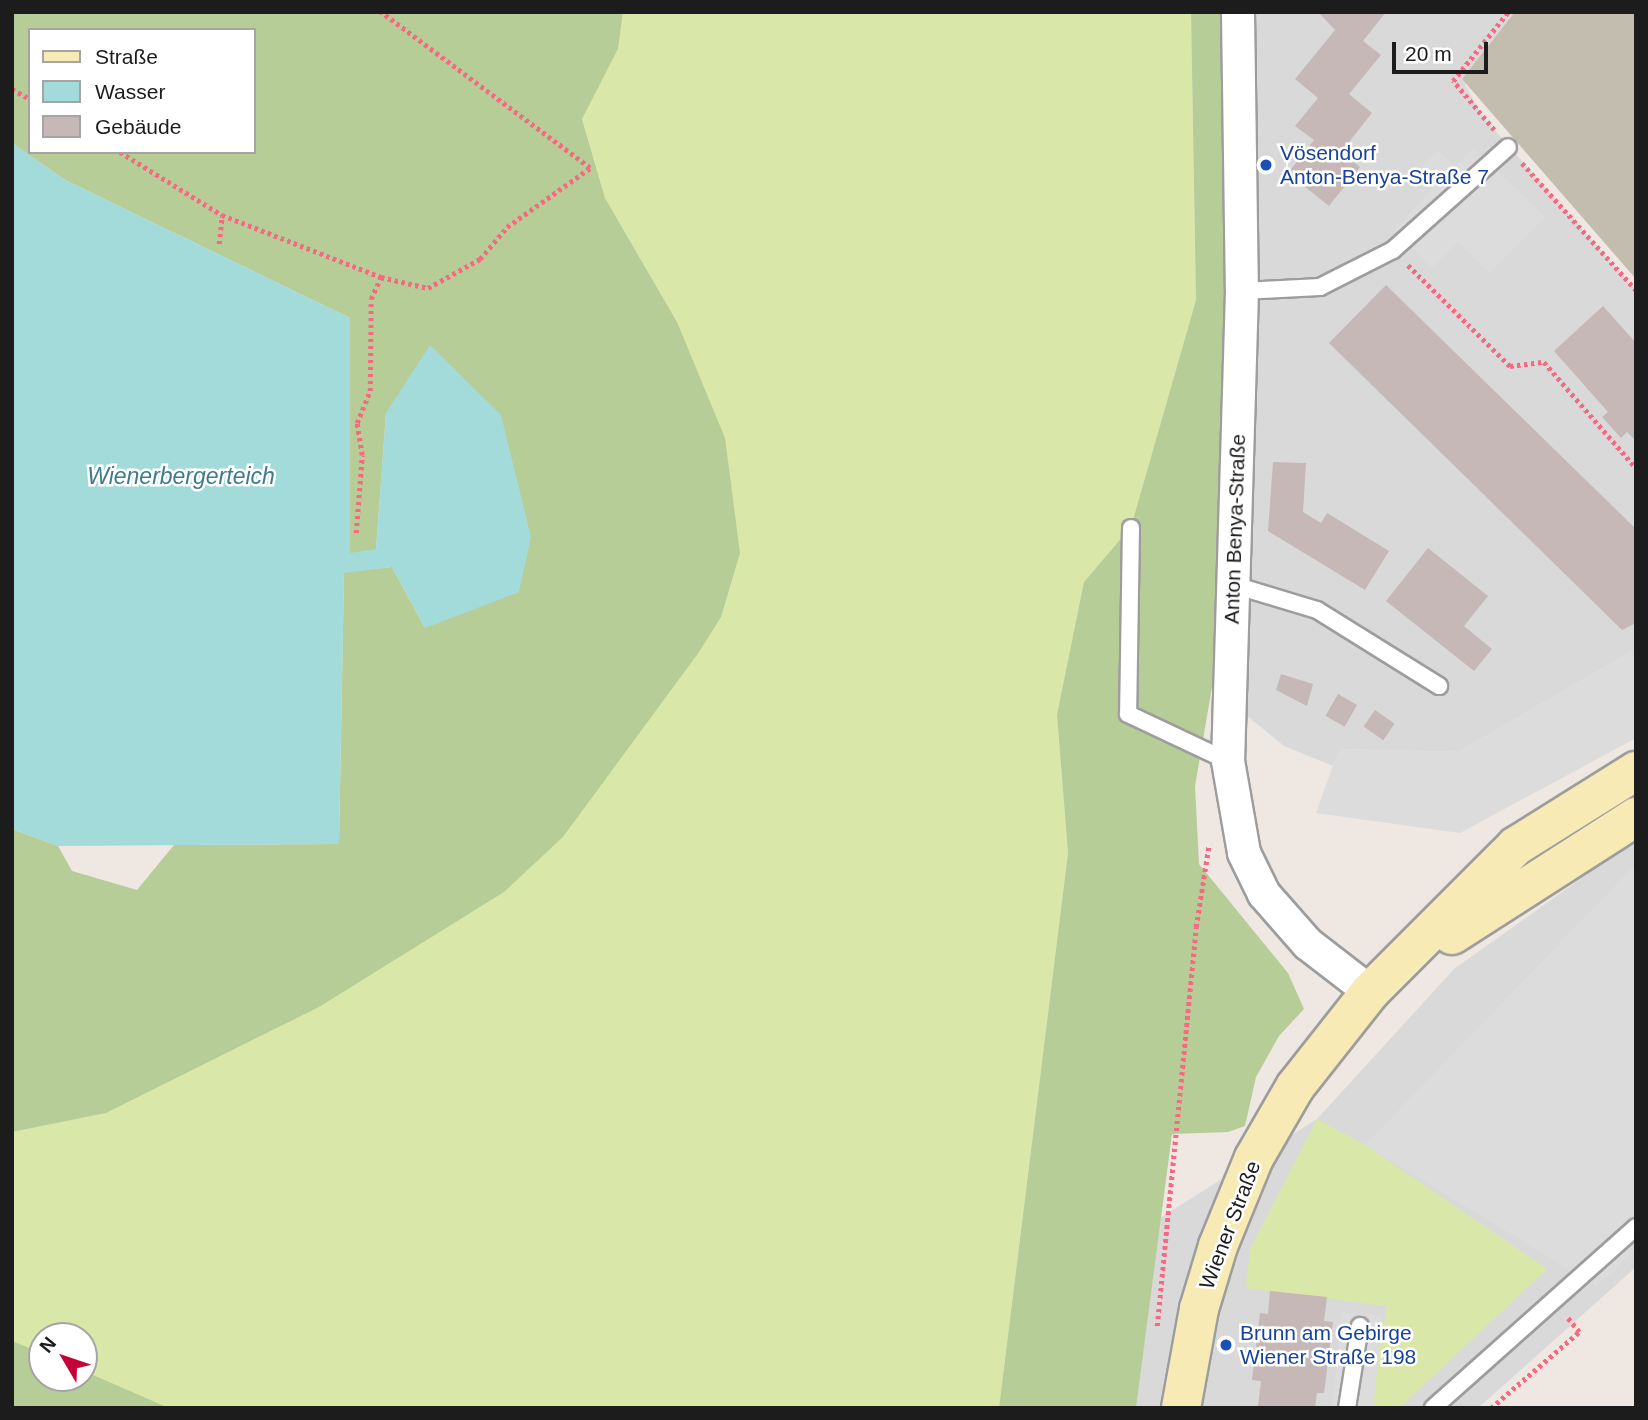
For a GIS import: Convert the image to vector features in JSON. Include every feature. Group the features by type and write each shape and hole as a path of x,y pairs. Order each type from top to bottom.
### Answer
{"main road":[{"name":"Wiener Straße","path":"1181,1408 1199,1309 1254,1158 1295,1087 1370,992 1516,846 1636,771"},
{"name":"Wiener Straße","path":"1370,992 1521,887 1635,819"}],"street":[{"name":"Anton Benya-Straße","path":"1238,12 1242,291 1228,761 1244,853 1264,894 1308,944 1370,992"}],"lane":[{"path":"1242,291 1321,286 1393,250 1508,147"},
{"path":"1131,528 1128,714 1228,761"},
{"path":"1234,585 1317,610 1438,686"},
{"path":"1433,1408 1636,1227"},
{"path":"1347,1408 1360,1326"}],"path":[{"path":"123,154 222,215 381,277 428,288 480,258 508,227 590,168 382,12"},
{"path":"12,89 28,98"},
{"path":"219,244 222,215"},
{"path":"1393,250 1510,366 1544,362 1636,468"},
{"path":"356,533 362,455 357,423 370,391 371,299 381,277"},
{"path":"1156,1338 1196,927 1210,842"},
{"path":"1491,1408 1579,1332 1553,1301"}],"shaded area":[{"path":"1226,12 1520,12 1465,84 1483,117 1636,290 1636,649 1458,752 1340,749 1333,766 1284,746 1212,687 1229,292"},
{"path":"1515,12 1636,12 1636,279 1462,79"},
{"path":"1474,148 1545,217 1490,273 1458,242 1432,268 1393,230 1436,186 1419,169 1438,150 1455,167"},
{"path":"1636,649 1636,738 1460,833 1316,813 1339,749 1458,752"},
{"path":"1636,844 1636,1267 1478,1408 1136,1408 1160,1218 1317,1119 1454,969 1617,853"},
{"path":"1636,864 1636,1251 1596,1286 1365,1145"},
{"path":"1342,1312 1383,1316 1373,1408 1332,1408"}],"green space":[{"path":"12,12 623,12 618,49 582,119 605,198 677,322 725,438 740,553 721,617 699,652 563,837 504,892 319,1007 106,1113 12,1132 12,829 58,846 72,871 137,890 174,845 339,844 344,572 392,567 425,628 386,413 376,550 349,554 350,318 65,180 12,143"},
{"path":"623,12 1191,12 1196,300 1131,528 1057,715 1068,853 999,1408 169,1408 98,1377 98,1322 28,1322 28,1347 12,1341 12,1132 106,1113 563,837 721,617 677,322 605,198 582,118 618,49"},
{"path":"1191,12 1226,12 1229,292 1212,687 1195,786 1199,864 1288,973 1304,1009 1279,1036 1256,1077 1245,1126 1228,1132 1172,1134 1136,1408 999,1408 1068,853 1057,715 1084,582 1131,527 1196,300"},
{"path":"1317,1119 1365,1145 1547,1269 1399,1408 1369,1408 1387,1306 1246,1288 1250,1249"},
{"path":"12,1341 28,1347 28,1392 98,1392 98,1377 169,1408 12,1408"}],"water":[{"name":"Wienerbergerteich","path":"12,143 65,180 350,318 350,553 376,549 386,413 430,345 501,415 531,537 519,592 425,628 392,567 344,573 339,844 58,846 12,829"}],"building":[{"path":"1318,12 1386,12 1363,41 1381,55 1349,94 1372,113 1341,152 1360,167 1329,206 1288,173 1314,140 1295,126 1318,98 1295,79 1335,30"},
{"path":"1386,285 1636,529 1636,623 1622,630 1329,343"},
{"path":"1603,306 1636,343 1636,441 1627,432 1621,438 1602,417 1608,412 1554,351"},
{"path":"1273,462 1306,463 1303,512 1321,523 1327,513 1389,551 1365,590 1268,531"},
{"path":"1428,548 1488,596 1464,626 1492,649 1474,671 1386,601"},
{"path":"1281,674 1313,684 1307,706 1276,690"},
{"path":"1338,694 1357,705 1345,727 1326,716"},
{"path":"1375,710 1395,724 1383,740 1364,726"},
{"path":"1270,1291 1327,1297 1324,1321 1333,1322 1324,1393 1317,1393 1315,1408 1258,1406 1261,1381 1252,1380 1260,1313 1268,1314"}],"place":[{"name":"Vösendorf Anton-Benya-Straße 7","path":"1266,165"},
{"name":"Brunn am Gebirge Wiener Straße 198","path":"1226,1345"}]}
